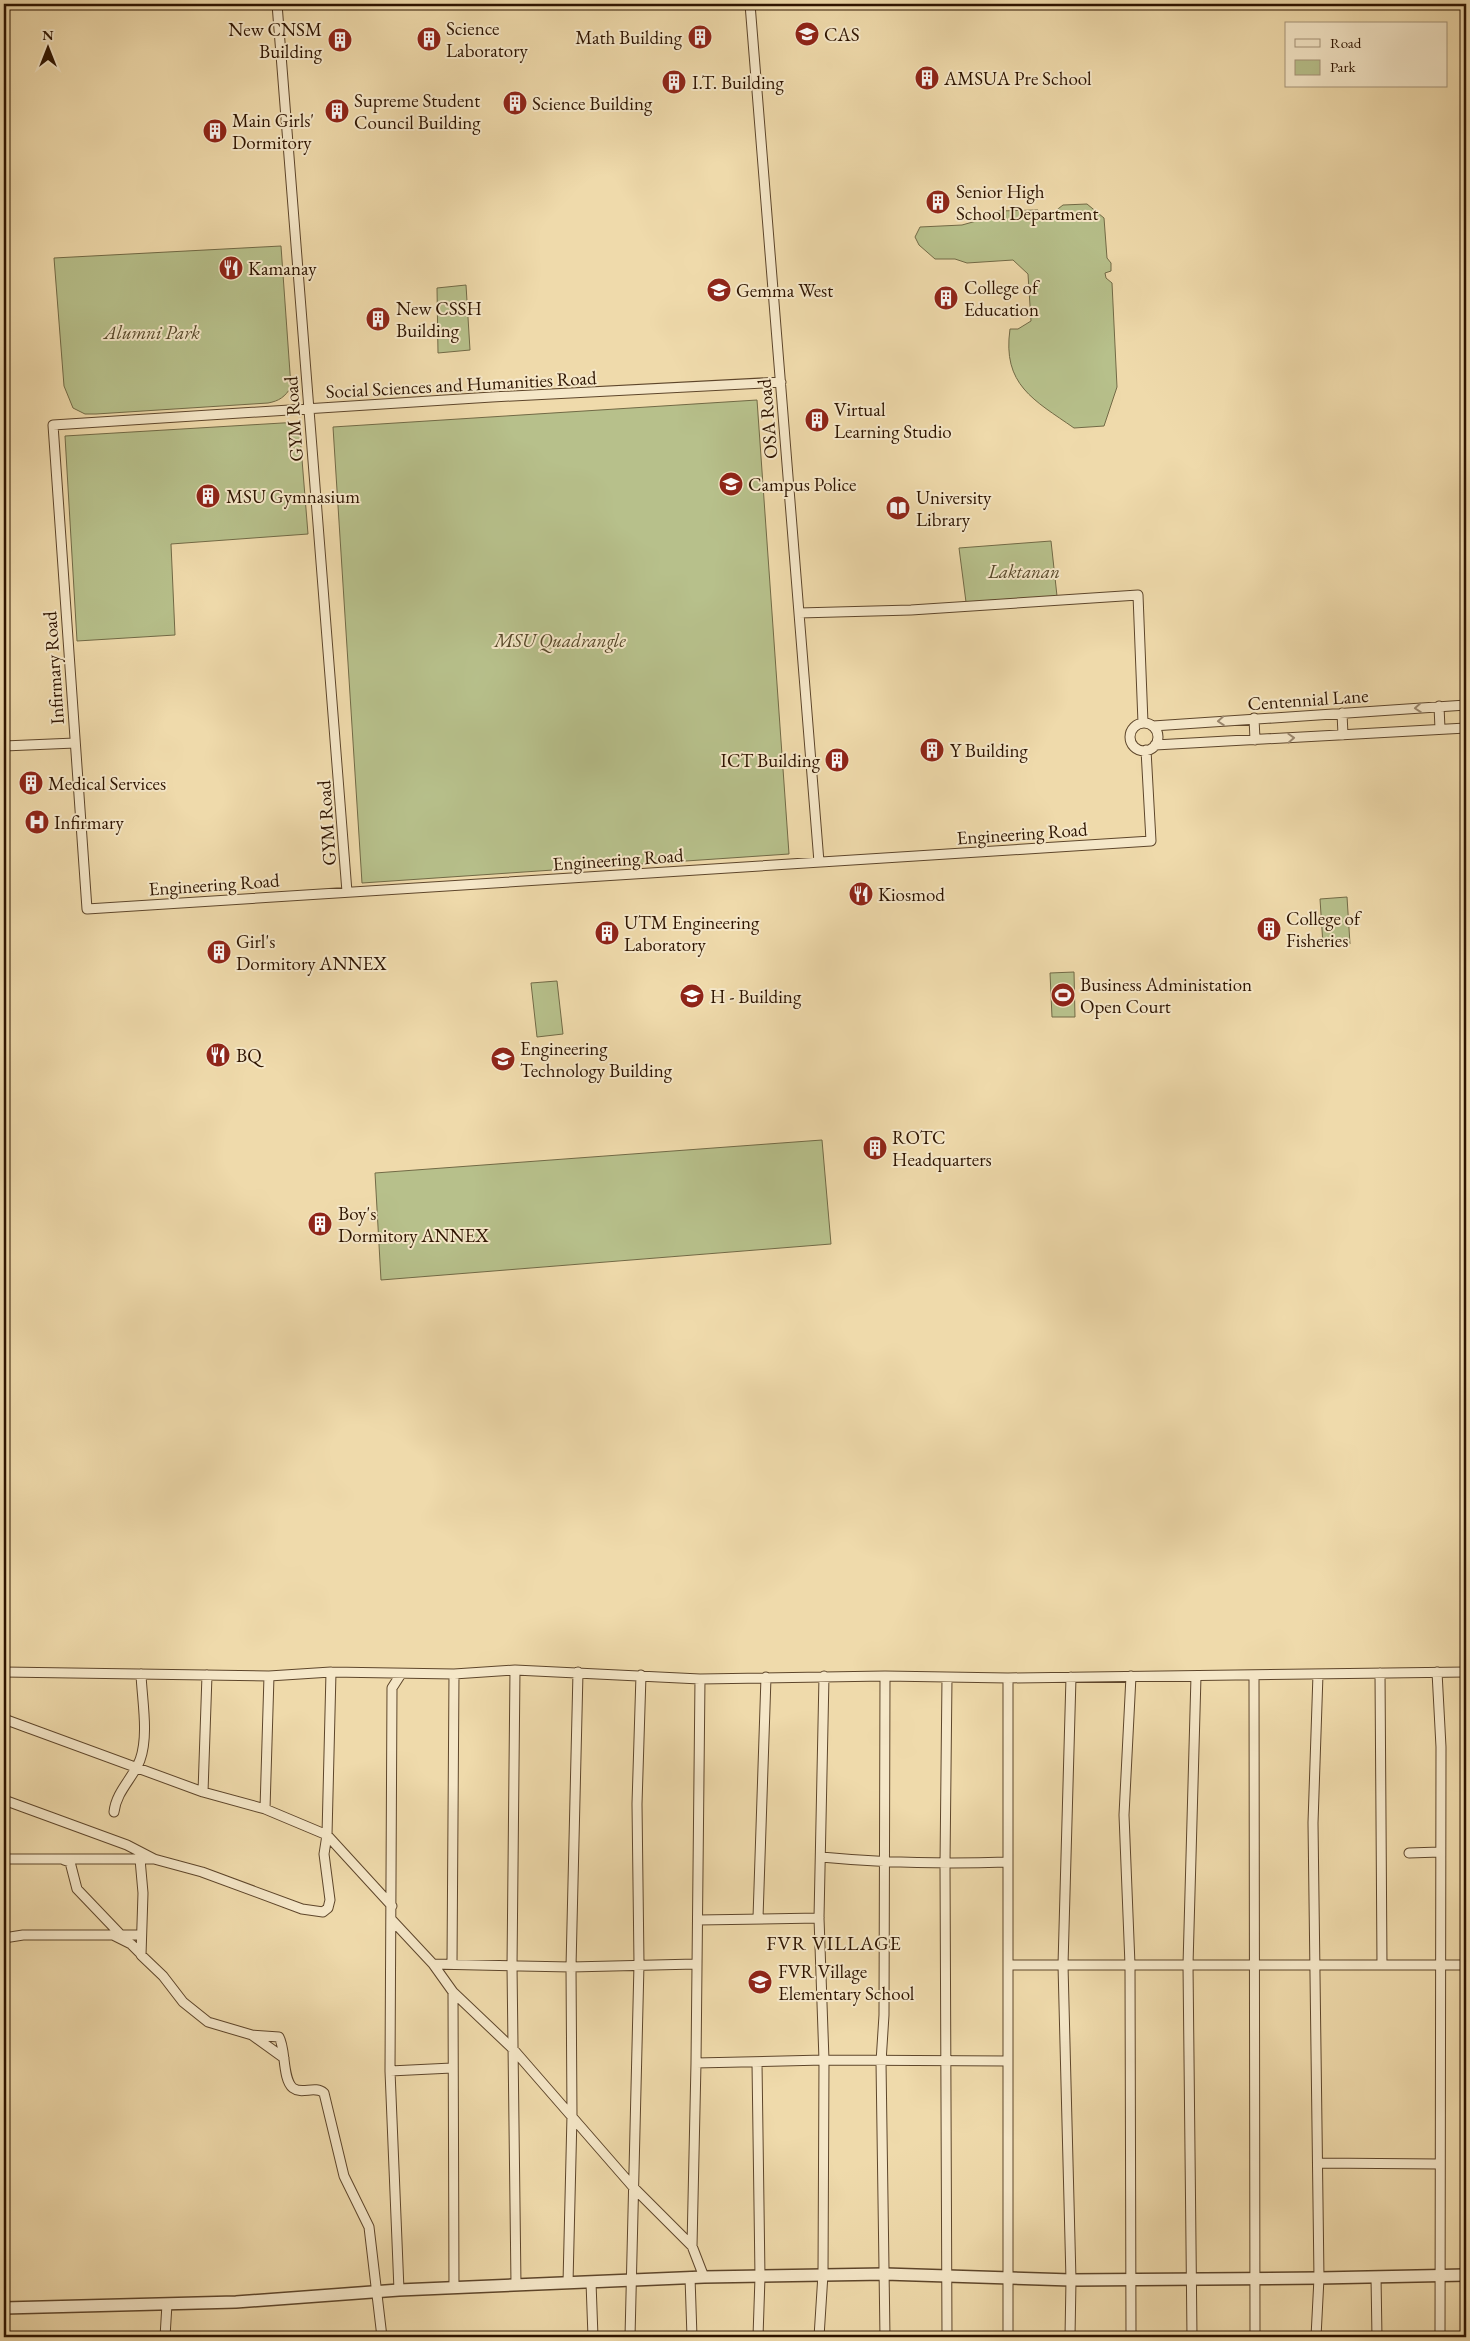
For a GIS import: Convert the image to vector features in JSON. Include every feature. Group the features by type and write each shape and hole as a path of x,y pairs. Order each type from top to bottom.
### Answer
{"street":[{"name":"GYM Road","path":"277,4 347,892"},
{"name":"OSA Road","path":"750,4 819,862"},
{"name":"Social Sciences and Humanities Road","path":"53,425 781,382"},
{"name":"Infirmary Road","path":"53,425 87,909"},
{"path":"799,613 911,610 1138,595 1143,723"},
{"name":"Centennial Lane","path":"1153,726 1466,705"},
{"path":"1439,706 1440,730"},
{"path":"1342,713 1343,735"},
{"path":"1254,718 1255,740"},
{"path":"1143,723 1153,726 1158,738 1155,745 1146,750 1139,749 1131,740 1133,728 1143,723"},
{"name":"Centennial Lane","path":"1155,745 1466,728"},
{"path":"4,746 75,743"},
{"name":"Engineering Road","path":"87,909 1151,841 1146,750"},
{"path":"516,1670 512,1966 516,2284"},
{"path":"4,1672 268,1676 331,1672 454,1674 516,1670 700,1679 824,1676 1008,1678 1466,1672"},
{"path":"4,1800 127,1845 154,1859 202,1872 278,1901 319,1913 327,1910 329,1905 324,1854 327,1835 331,1672"},
{"path":"568,2282 572,2115 571,1967 578,1672"},
{"path":"1437,1672 1442,1746 1440,1852 1442,1965 1439,2164 1440,2337"},
{"path":"382,1673 392,1688"},
{"path":"1380,1673 1382,1965"},
{"path":"114,1812 120,1794 137,1766 142,1748 141,1674"},
{"path":"400,2290 390,2071 392,1688 401,1674"},
{"path":"452,1963 454,1674"},
{"path":"1316,2337 1319,2278 1313,1823 1318,1674"},
{"path":"203,1792 207,1675"},
{"path":"630,2337 639,1964 636,1804 641,1675"},
{"path":"1254,1675 1254,2337"},
{"path":"265,1809 268,1676"},
{"path":"819,2337 823,2274 824,2060 819,1918 824,1676"},
{"path":"885,1676 884,2015 881,2062 886,2337"},
{"path":"1131,1676 1124,1815 1130,1965 1131,2337"},
{"path":"1192,2337 1188,1965 1196,1676"},
{"path":"758,1918 766,1677"},
{"path":"1070,2337 1071,2280 1063,1965 1071,1677"},
{"path":"947,1678 945,1864 949,2276 947,2337"},
{"path":"1008,1678 1008,2337"},
{"path":"700,1679 692,2246 704,2277"},
{"path":"4,1719 137,1766 203,1792 265,1809 327,1835 392,1906"},
{"path":"1409,1852 1440,1852"},
{"path":"820,1857 884,1863 1008,1862"},
{"path":"4,1859 154,1859"},
{"path":"56,1859 70,1862 77,1889 116,1934 131,1944 163,1976 183,2002 202,2019 214,2026 252,2034 279,2037 288,2081 292,2087 297,2090 318,2090 324,2093 344,2176 369,2227 382,2337"},
{"path":"140,1859 143,1893 140,1935 141,1955"},
{"path":"698,1920 819,1918"},
{"path":"391,1919 434,1964 453,1992 513,2049 634,2188 692,2246"},
{"path":"4,1938 23,1935 140,1935"},
{"path":"434,1964 571,1967 696,1964"},
{"path":"1009,1965 1466,1965"},
{"path":"453,1992 454,2288"},
{"path":"252,2034 284,2058"},
{"path":"696,2063 824,2060 881,2062 1008,2061"},
{"path":"756,2063 760,2277 758,2337"},
{"path":"390,2071 452,2068"},
{"path":"1318,2163 1439,2164"},
{"path":"4,2308 236,2302 400,2290 690,2277 885,2274 1008,2276 1071,2280 1466,2275"},
{"path":"690,2277 692,2337"},
{"path":"1376,2277 1377,2337"},
{"path":"591,2282 594,2337"},
{"path":"165,2337 167,2304"}],"green space":[{"path":"1087,204 1104,218 1107,258 1111,263 1111,271 1105,273 1106,278 1112,283 1117,387 1104,426 1074,428 1046,409 1024,389 1016,378 1011,364 1009,348 1010,329 1018,329 1031,321 1028,274 1013,260 967,263 955,259 935,259 919,245 915,237 920,227 962,225 980,220 998,211 1038,210 1041,215 1050,215 1063,205"},
{"name":"Alumni Park","path":"281,246 291,387 281,398 268,403 96,414 85,414 73,408 64,386 54,258"},
{"path":"466,285 470,350 438,353 437,288"},
{"name":"MSU Quadrangle","path":"757,400 789,854 362,883 333,427"},
{"path":"299,422 308,534 171,544 175,635 77,641 65,436"},
{"name":"Laktanan","path":"1051,541 1057,596 966,602 959,548"},
{"path":"1347,897 1350,944 1323,945 1320,899"},
{"name":"Business Administation Open Court","path":"1074,972 1075,1017 1052,1017 1050,973"},
{"path":"557,981 563,1034 537,1037 531,983"},
{"path":"822,1140 831,1244 381,1280 375,1173"}],"place":[{"name":"CAS","path":"807,34"},
{"name":"Math Building","path":"700,37"},
{"name":"Science Laboratory","path":"429,39"},
{"name":"New CNSM Building","path":"340,40"},
{"name":"AMSUA Pre School","path":"927,78"},
{"name":"I.T. Building","path":"674,82"},
{"name":"Science Building","path":"515,103"},
{"name":"Supreme Student Council Building","path":"337,111"},
{"name":"Main Girls' Dormitory","path":"215,131"},
{"name":"Senior High School Department","path":"938,202"},
{"name":"Kamanay","path":"231,268"},
{"name":"Gemma West","path":"719,290"},
{"name":"College of Education","path":"946,298"},
{"name":"New CSSH Building","path":"378,319"},
{"name":"Virtual Learning Studio","path":"817,420"},
{"name":"Campus Police","path":"731,484"},
{"name":"MSU Gymnasium","path":"208,496"},
{"name":"University Library","path":"898,508"},
{"name":"Y Building","path":"932,750"},
{"name":"ICT Building","path":"837,760"},
{"name":"Medical Services","path":"31,783"},
{"name":"Infirmary","path":"37,822"},
{"name":"Kiosmod","path":"861,894"},
{"name":"College of Fisheries","path":"1269,929"},
{"name":"UTM Engineering Laboratory","path":"607,933"},
{"name":"Girl's Dormitory ANNEX","path":"219,952"},
{"name":"Business Administation Open Court","path":"1063,995"},
{"name":"H - Building","path":"692,996"},
{"name":"BQ","path":"218,1055"},
{"name":"Engineering Technology Building","path":"503,1059"},
{"name":"ROTC Headquarters","path":"875,1148"},
{"name":"Boy's Dormitory ANNEX","path":"320,1224"},
{"name":"FVR Village Elementary School","path":"760,1982"}],"district":[{"name":"FVR VILLAGE","path":"834,1943"}]}
